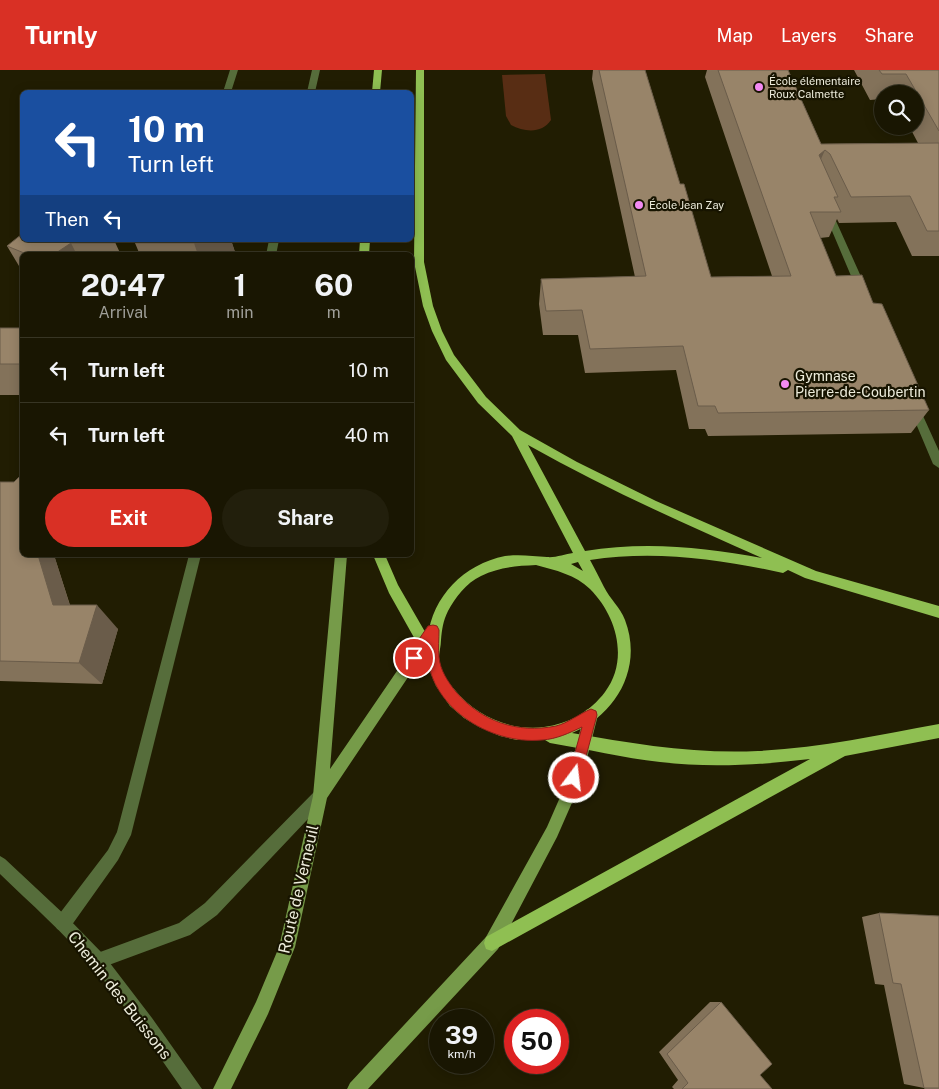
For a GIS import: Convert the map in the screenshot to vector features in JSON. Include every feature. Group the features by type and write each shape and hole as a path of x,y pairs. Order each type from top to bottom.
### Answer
{"main road":[{"path":"376,90 378,70"},
{"path":"420,70 419,262 428,306 436,331 456,365 482,400 516,433 573,465 652,504 812,574"},
{"path":"516,433 600,591"},
{"path":"550,562 612,552 671,551 741,559 812,574 939,612"},
{"path":"320,796 341,557"},
{"path":"380,557 399,599 433,659 443,685 455,702 470,715 500,730 521,734 543,734 560,731 591,715 605,703 615,688 622,672 625,654 624,637 619,620 611,604 600,591 577,573 550,562 533,560 499,562 468,576 455,587 445,600 437,614 433,630 433,659"},
{"path":"320,796 433,630"},
{"path":"356,1089 492,944 552,832 574,778 591,715"},
{"path":"543,734 660,755 705,758 758,758 843,749 939,731"},
{"path":"492,944 843,749"},
{"name":"Route de Verneuil","path":"222,1089 262,1008 287,948 320,796"}],"street":[{"path":"228,90 234,70"},
{"path":"311,90 316,70"},
{"path":"822,198 865,295"},
{"path":"908,393 939,464"},
{"path":"63,923 113,855 124,835 194,557"},
{"path":"98,961 132,950 184,929 211,909 320,796"},
{"name":"Chemin des Buissons","path":"0,864 63,923 98,961 193,1089"},
{"path":"369,1089 372,1072"}],"shaded area":[{"path":"545,74 551,120 547,125 538,130 521,129 511,125 506,116 502,75"}],"building":[{"path":"599,70 645,70 680,184 684,184 711,277 791,276 718,70 788,70 821,144 939,143 939,231 927,231 910,196 851,197 830,154 825,150 819,155 838,197 834,197 841,212 810,212 836,276 862,275 873,303 882,304 929,410 718,413 715,406 698,406 683,346 590,349 582,310 546,311 541,279 646,276"},
{"path":"879,70 939,70 939,131 924,105 924,85 912,85 906,74 882,74"},
{"path":"20,236 20,242 115,243 71,243 58,252 22,252 7,246"},
{"path":"136,242 195,242 194,243 135,243"},
{"path":"0,328 20,328 20,364 0,364"},
{"path":"20,476 20,557 39,557 53,605 97,605 79,663 0,661 0,482 14,482"},
{"path":"879,913 939,916 939,1088 924,1088 901,984 893,983"},
{"path":"721,1002 772,1064 760,1075 772,1089 682,1089 688,1083 667,1054"}],"place":[{"name":"École élémentaire Roux Calmette","path":"759,87"},
{"name":"École Jean Zay","path":"639,205"},
{"name":"Gymnase Pierre-de-Coubertin","path":"785,384"}],"route":[{"path":"414,658 433,630 433,659 438,677 443,685 462,709 480,721 500,730 510,733 543,734 560,731 577,724 591,715 574,778"}]}
